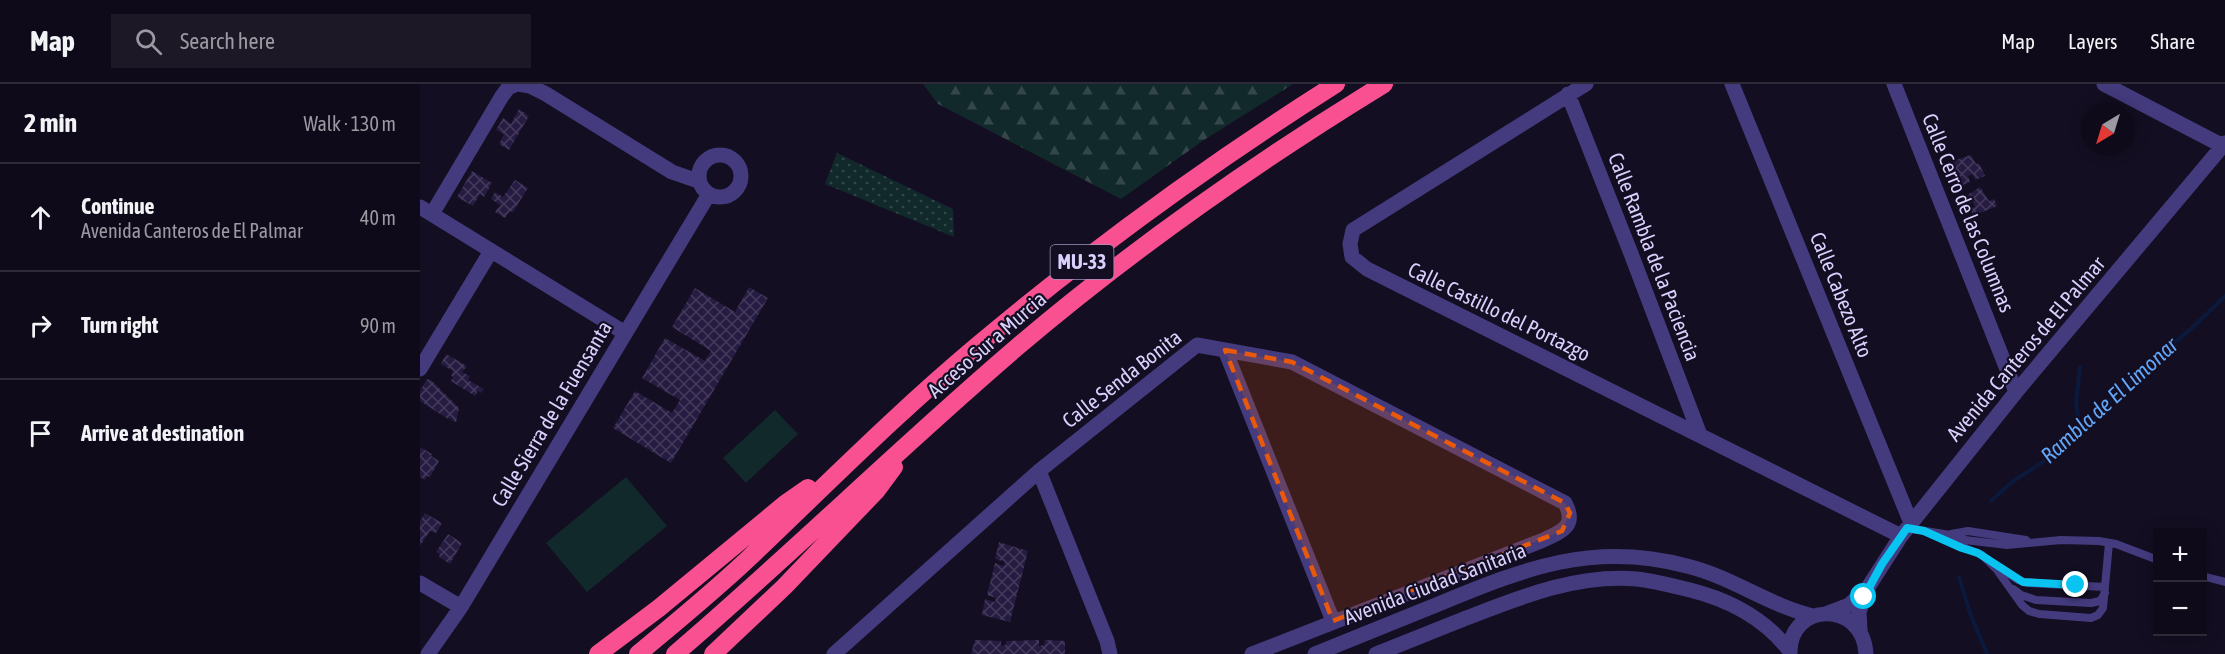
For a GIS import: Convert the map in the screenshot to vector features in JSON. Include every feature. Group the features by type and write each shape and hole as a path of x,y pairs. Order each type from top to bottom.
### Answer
{"highway":[{"name":"Acceso Sur a Murcia","path":"638,654 746,560 845,464 977,345 1114,236 1226,155 1336,84"},
{"name":"Acceso Sur a Murcia","path":"675,654 920,432 1033,334 1131,255 1241,176 1384,84"},
{"path":"713,654 784,587 877,490 920,432"},
{"path":"598,654 659,608 785,504 845,464"}],"street":[{"path":"625,333 426,211 502,96 508,88 518,84 530,86 546,94 672,172 698,181 709,194 725,197 738,187 741,170 731,157 723,154 714,155 707,158 701,165 698,181"},
{"name":"Calle Castillo del Portazgo","path":"1586,84 1353,230 1350,244 1352,257 1367,270 1700,435 1911,529"},
{"name":"Calle Cabezo Alto","path":"1732,84 1911,529"},
{"name":"Calle Cerro de las Columnas","path":"1894,84 2016,392"},
{"path":"2104,84 2224,144"},
{"name":"Calle Rambla de la Paciencia","path":"1568,94 1700,435"},
{"name":"Avenida Canteros de El Palmar","path":"1790,652 1794,634 1805,621 1849,605 1867,589 2016,392 2224,144"},
{"name":"Calle Sierra de la Fuensanta","path":"428,654 461,607 709,194"},
{"path":"420,369 491,251"},
{"name":"Calle Senda Bonita","path":"834,654 1039,471 1197,345 1292,362 1565,503 1570,513 1569,523 1562,531 1541,541 1333,621"},
{"path":"1225,350 1333,621 1252,654"},
{"path":"1039,471 1111,650"},
{"name":"Avenida Ciudad Sanitaria","path":"1315,654 1506,577 1542,566 1591,556 1636,556 1686,565 1724,578 1780,606 1846,618 1860,630"},
{"name":"Avenida Ciudad Sanitaria","path":"1376,654 1537,591 1589,580 1614,579 1658,582 1736,606 1772,630 1790,652"},
{"path":"420,583 461,607"},
{"name":"Avenida Canteros de El Palmar","path":"1860,630 1859,612 1867,589"},
{"path":"1860,630 1868,651"}],"lane":[{"path":"1911,529 1950,535 1965,540 2007,545 2061,540 2109,543 2153,559"},
{"path":"1911,529 1978,553 2018,580 2027,583 2105,590"},
{"path":"1992,563 2022,605 2029,611 2039,614 2091,618 2097,616 2103,608 2109,543"},
{"path":"2207,577 2225,582"},
{"path":"2007,585 2021,595 2036,600 2093,603 2100,601 2105,590"}],"highlighted area":[{"path":"1225,350 1292,362 1565,503 1570,513 1562,531 1333,621"}],"green space":[{"path":"923,84 1293,84 1204,140 1121,199 938,104"},
{"path":"837,153 953,209 954,237 825,184"},
{"path":"775,410 798,434 746,483 723,458"},
{"path":"626,477 667,526 587,592 546,543"}],"building":[{"path":"519,109 529,116 509,150 499,144 504,134 496,130 503,118 511,124"},
{"path":"1971,155 1976,164 1979,163 1985,176 1975,180 1973,174 1968,176 1970,182 1959,187 1957,181 1952,182 1947,170 1953,168 1950,162"},
{"path":"472,171 492,183 484,197 480,194 473,206 457,197"},
{"path":"515,180 528,188 513,212 510,211 505,218 495,212 500,205 491,199 495,192 503,197"},
{"path":"1980,187 1989,201 1994,199 1997,206 1973,216 1970,208 1975,207 1973,202 1965,206 1961,199"},
{"path":"749,287 768,298 671,463 613,428 635,391 672,413 680,400 642,378 665,338 705,361 711,351 672,327 695,288 735,312"},
{"path":"446,354 467,366 462,372 470,376 468,380 484,389 481,393 478,391 475,396 451,381 453,371 441,364"},
{"path":"427,379 431,380 459,408 456,422 420,401 420,391"},
{"path":"420,447 439,461 430,477 427,476 425,480 420,477"},
{"path":"425,513 442,523 436,533 430,531 420,546 420,521"},
{"path":"448,534 462,543 450,564 439,557 440,555 436,552"},
{"path":"999,542 1028,551 1010,622 982,615 985,599 995,602 996,598 987,595 995,563 1003,566 1005,562 995,559"},
{"path":"975,640 1001,641 1001,646 1006,645 1006,641 1039,640 1039,646 1044,645 1045,640 1065,641 1065,654 971,654"}],"waterway":[{"name":"Rambla de El Limonar","path":"1991,501 2012,482 2040,464 2080,432 2137,373 2191,329 2225,296"},
{"path":"2080,367 2076,403 2080,431"},
{"name":"Rambla de El Limonar","path":"1959,577 1970,613 1987,654"}],"route":[{"path":"1864,597 1882,564 1907,528 1924,531 1962,548 1975,551 2023,582 2076,585"}]}
